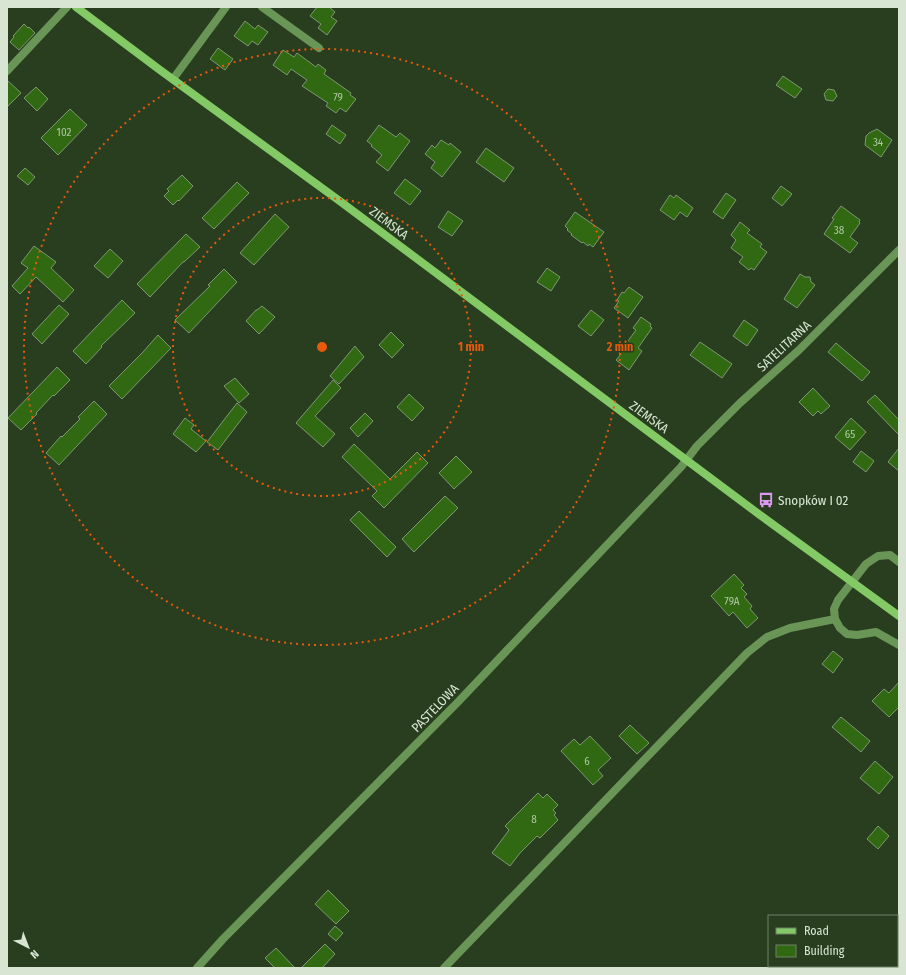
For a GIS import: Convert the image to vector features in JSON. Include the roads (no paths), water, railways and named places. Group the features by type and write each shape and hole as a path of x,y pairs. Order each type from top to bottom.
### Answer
{"street":[{"path":"7,70 67,7"},
{"name":"ZIEMSKA","path":"76,7 172,79 337,198 687,460 899,616"},
{"path":"172,79 226,7"},
{"path":"262,7 319,48"},
{"name":"SATELITARNA","path":"687,460 697,446 740,403 799,350 899,250"},
{"name":"PASTELOWA","path":"197,968 223,939 451,708 687,460"},
{"path":"899,562 890,555 878,556 866,564 838,600 834,608 835,619 840,628 847,634 857,635 876,632 899,645"},
{"path":"444,968 747,653 767,638 790,628 835,619"}],"place":[{"name":"Snopków I 02","path":"766,500"}]}
